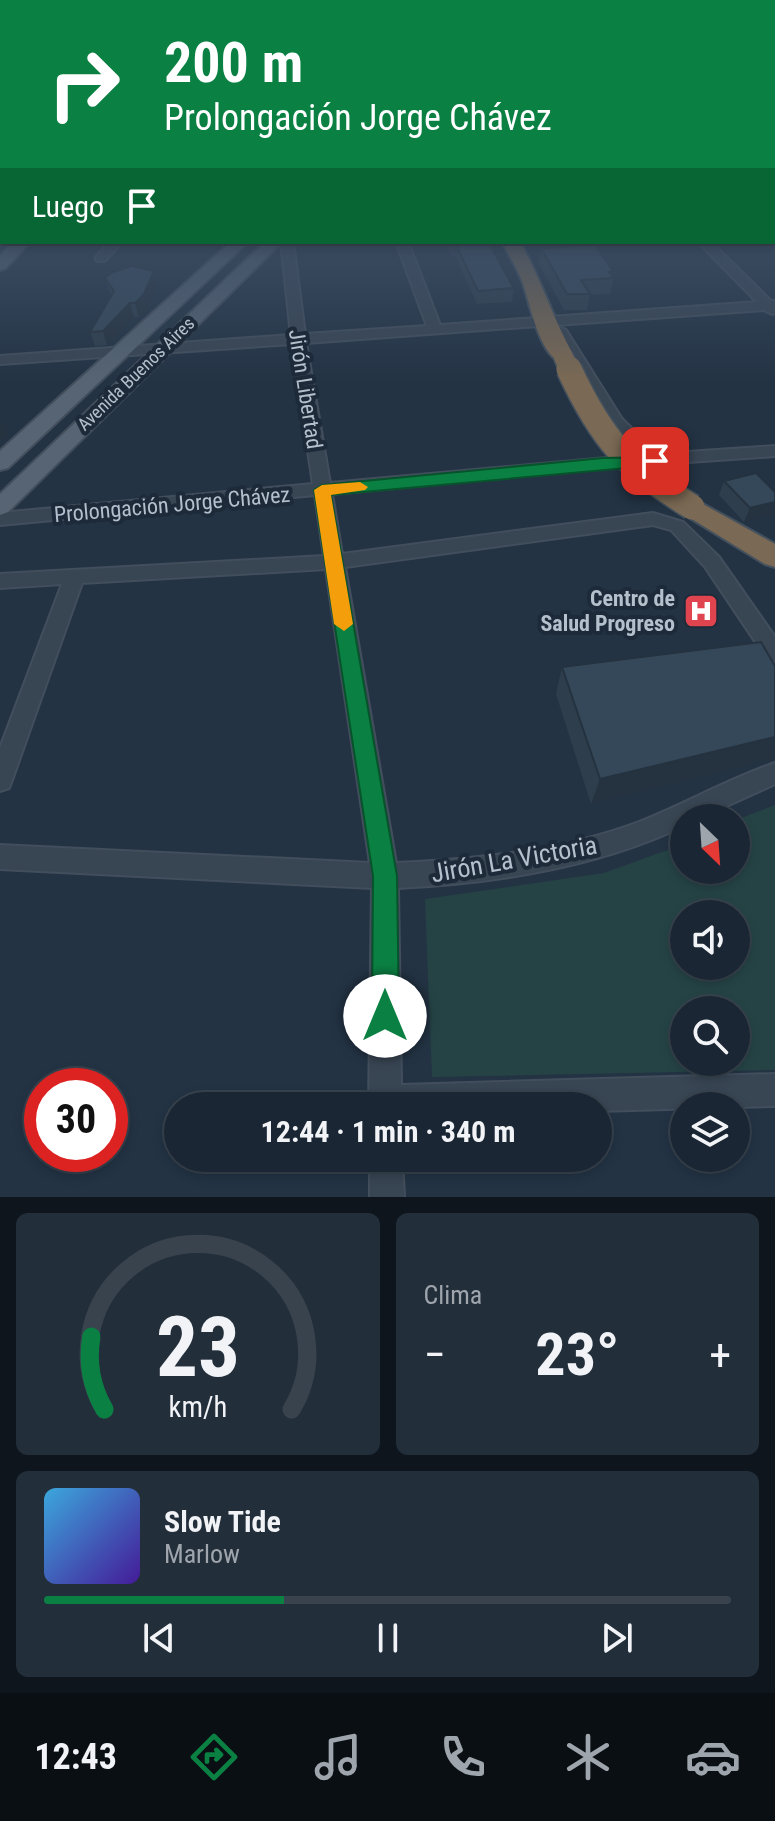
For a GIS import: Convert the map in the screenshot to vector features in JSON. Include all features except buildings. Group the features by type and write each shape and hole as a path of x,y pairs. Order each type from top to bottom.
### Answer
{"highway":[{"path":"505,270 544,323 602,433 612,445 652,481 775,557"},
{"path":"526,270 544,323"}],"main road":[{"name":"Avenida Buenos Aires","path":"0,463 209,270"},
{"name":"Avenida Buenos Aires","path":"0,507 245,270"}],"street":[{"name":"Jirón Libertad","path":"290,270 298,338 385,876 385,1092"},
{"path":"413,270 435,329"},
{"path":"733,270 773,308"},
{"path":"0,360 164,346 773,308"},
{"path":"544,323 561,333 616,422 655,461"},
{"name":"Prolongación Jorge Chávez","path":"0,519 603,463 775,451"},
{"path":"702,514 712,562"},
{"path":"0,581 334,562 653,519 677,526 712,562 775,653"},
{"path":"0,780 74,579"},
{"name":"Jirón La Victoria","path":"0,857 385,876 441,874 597,847 643,832 775,773"},
{"path":"612,1095 775,1090"},
{"path":"386,1172 387,1197"}],"green space":[{"path":"775,805 775,1070 750,1071 750,996 670,996 670,1072 432,1077 425,899 604,873 670,849 670,884 750,884 750,815"}],"slow traffic":[{"path":"344,624 322,490 360,487"}],"place":[{"name":"Centro de Salud Progreso","path":"701,611"}],"route":[{"path":"385,1016 385,876 322,490 603,463 655,461"}]}
